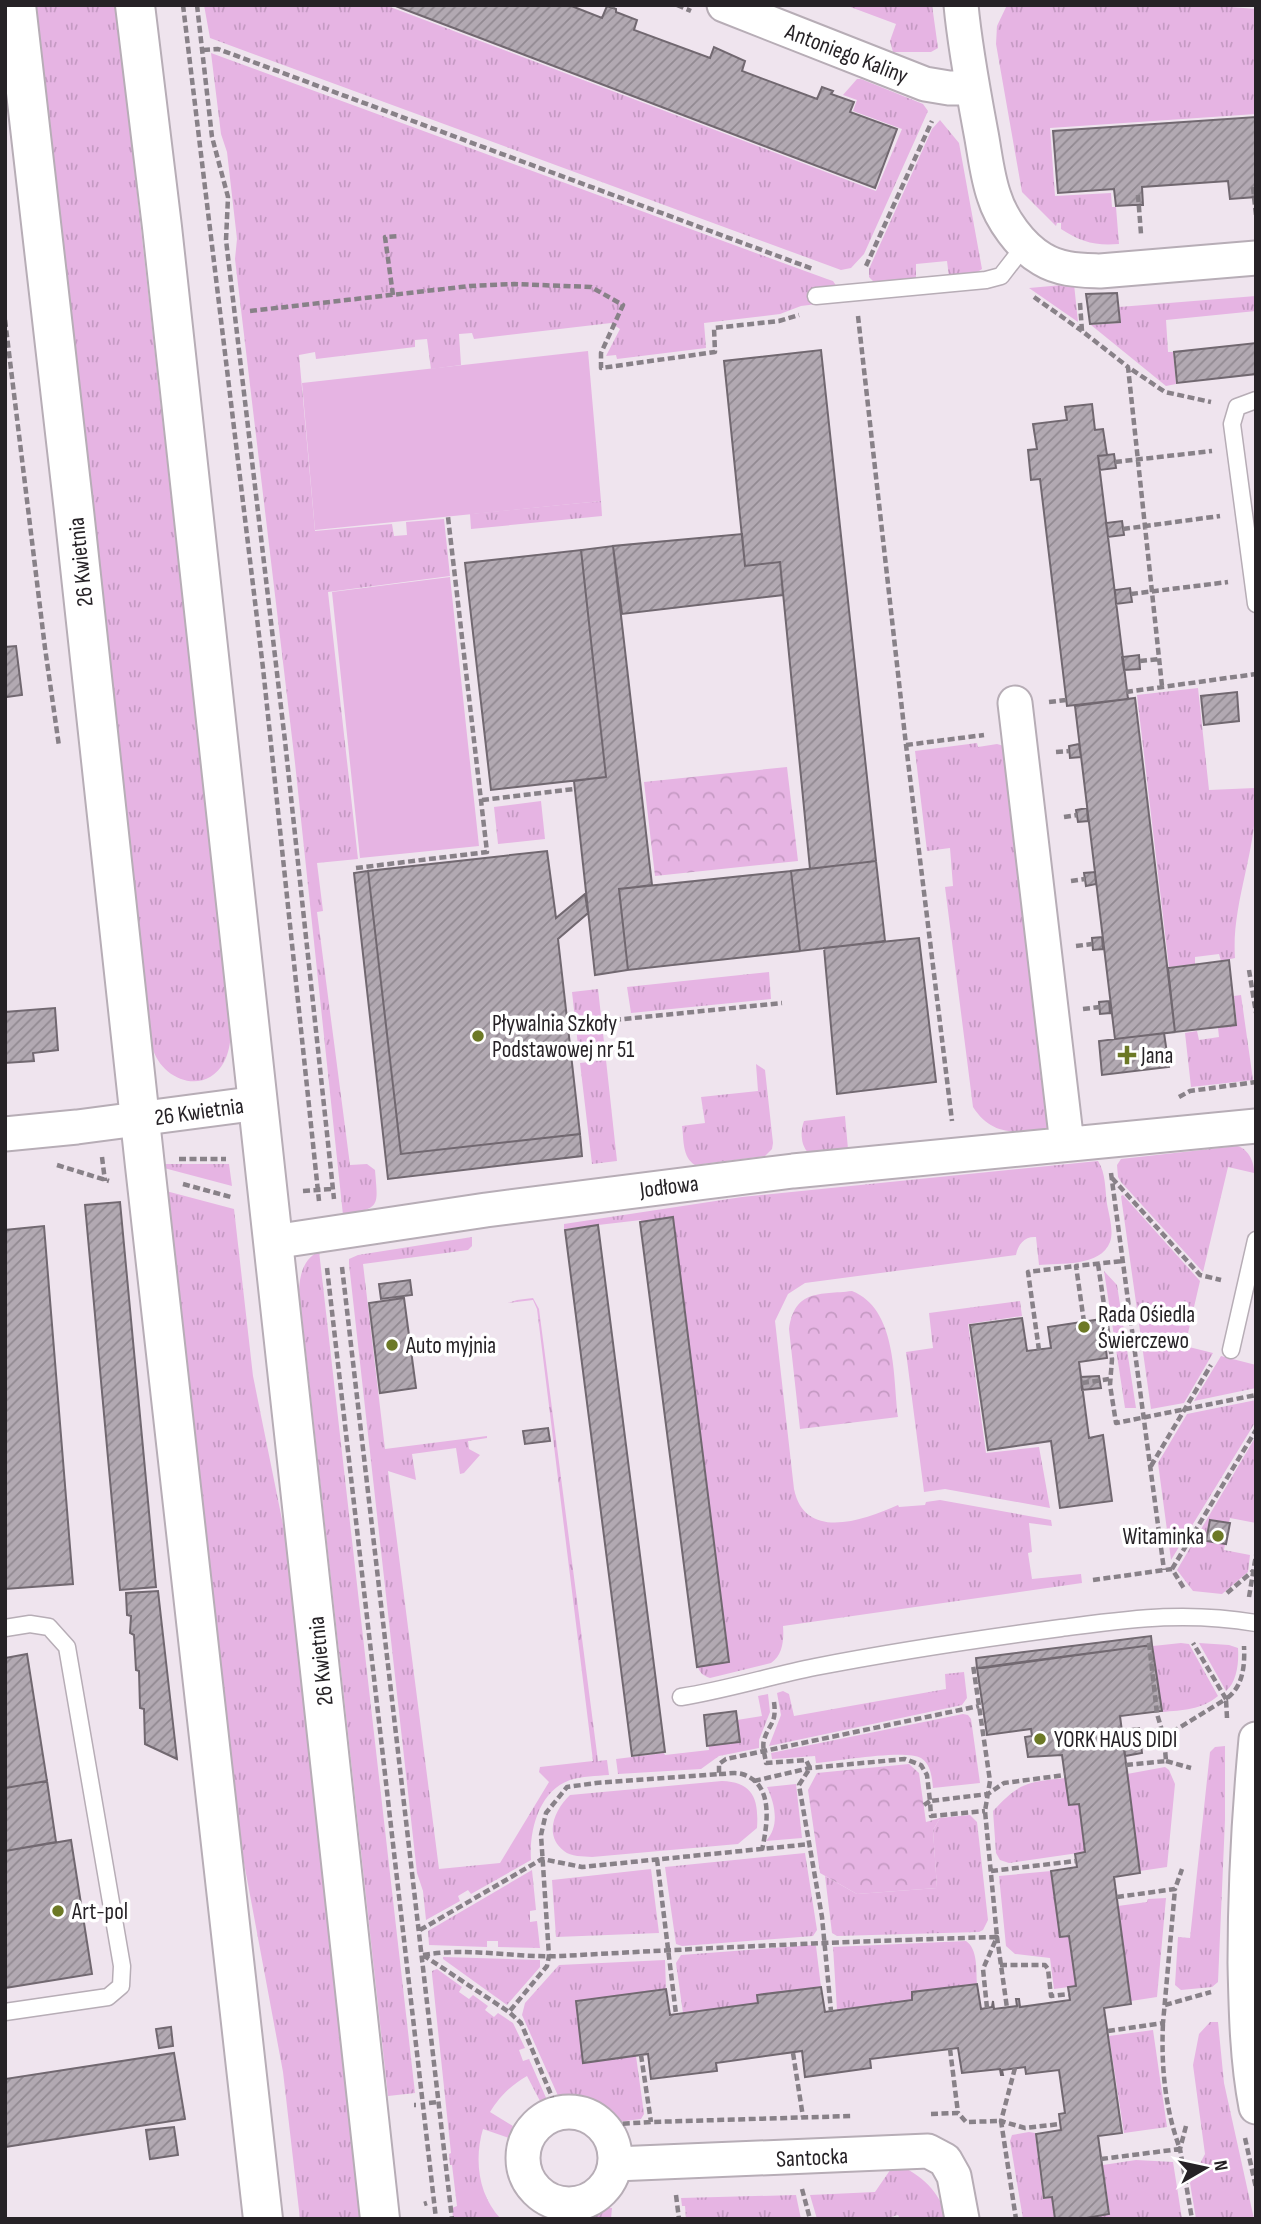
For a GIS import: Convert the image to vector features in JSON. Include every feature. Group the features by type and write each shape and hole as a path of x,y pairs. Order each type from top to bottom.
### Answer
{"street":[{"name":"26 Kwietnia","path":"16,5 263,2219"},
{"name":"26 Kwietnia","path":"135,5 164,241 380,2219"},
{"path":"961,5 957,87 994,198 1025,245 1042,259 1067,269 1100,271 1256,258"},
{"name":"Antoniego Kaliny","path":"713,10 925,84 957,87"},
{"path":"1015,703 1067,1144"},
{"name":"26 Kwietnia","path":"140,1119 258,1103"},
{"path":"5,1134 140,1119"},
{"name":"Jodłowa","path":"273,1242 486,1210 793,1171 1256,1126"},
{"path":"1256,1739 1252,1841 1245,1910 1245,2002 1256,2108"},
{"path":"574,2112 592,2118 606,2131 614,2147 615,2164 606,2186 588,2200 567,2212 546,2199 530,2184 523,2164 524,2143 536,2125 554,2114 574,2112"},
{"name":"Santocka","path":"615,2164 928,2151 945,2160 954,2176 962,2219"}],"lane":[{"path":"816,296 986,280 1001,275 1025,245"},
{"path":"1256,400 1237,407 1232,424 1256,604"},
{"path":"1231,1350 1256,1240"},
{"path":"681,1697 812,1668 970,1640 1159,1616 1188,1615 1256,1623"},
{"path":"5,1628 30,1625 49,1627 67,1647 122,1966 121,1986 108,1997 5,2012"}],"path":[{"path":"183,5 264,682 320,1209"},
{"path":"197,5 212,137 228,197 226,240 285,741 335,1208"},
{"path":"677,5 713,10"},
{"path":"203,50 218,49 818,271"},
{"path":"863,273 937,108 957,87"},
{"path":"1254,187 1256,215"},
{"path":"1138,195 1141,238"},
{"path":"393,295 385,237 400,236"},
{"path":"250,311 470,286 514,284 591,287 623,305 601,352 601,368 715,352 714,328 779,321 804,313"},
{"path":"1030,293 1082,331"},
{"path":"858,317 906,745 957,1155"},
{"path":"1088,336 1165,392 1237,407"},
{"path":"1128,367 1162,686"},
{"path":"1115,462 1235,449"},
{"path":"1124,528 1244,513"},
{"path":"356,868 487,852 448,517"},
{"path":"1131,594 1252,580"},
{"path":"1140,661 1159,659"},
{"path":"1126,692 1256,674"},
{"path":"906,745 939,741"},
{"path":"482,800 574,789"},
{"path":"1249,970 1253,978 1256,1013"},
{"path":"614,1020 782,1003"},
{"path":"1107,1140 1164,1570"},
{"path":"102,1149 105,1181"},
{"path":"178,1159 228,1158"},
{"path":"1111,1177 1199,1275 1246,1285"},
{"path":"176,1182 233,1198"},
{"path":"300,1191 332,1189"},
{"path":"340,1254 452,2219"},
{"path":"326,1261 436,2219"},
{"path":"1039,1350 1028,1272 1123,1261"},
{"path":"1098,1264 1112,1359 1110,1379 1116,1423 1256,1395"},
{"path":"1076,1266 1084,1322"},
{"path":"1151,1467 1218,1355 1231,1350"},
{"path":"1082,1383 1110,1379"},
{"path":"1172,1569 1256,1430"},
{"path":"1093,1580 1172,1569"},
{"path":"1164,1737 1226,1699 1190,1638 1187,1594 1172,1569"},
{"path":"1221,1598 1253,1571"},
{"path":"1166,1761 1164,1737 1157,1714 1149,1642 1197,1637"},
{"path":"970,1640 990,1781 985,1811 1000,1965 1007,2008"},
{"path":"774,1703 774,1723 764,1739 766,1763 806,1760 810,1768"},
{"path":"719,1774 719,1764 726,1759 979,1706"},
{"path":"754,1781 810,1768 905,1759 921,1765 927,1775 931,1816 985,1811"},
{"path":"1126,1765 1166,1761 1191,1768"},
{"path":"810,1768 799,1785 811,1844 825,1942 831,2011"},
{"path":"509,2012 547,1966 549,1956 541,1835 546,1813 568,1787 739,1773 760,1787 766,1805 767,1826 762,1850"},
{"path":"924,1805 930,1801 988,1794 1004,1783 1065,1775"},
{"path":"420,1930 542,1859 582,1867 811,1844"},
{"path":"656,1859 676,2014"},
{"path":"991,1871 1076,1861"},
{"path":"1182,1869 1175,1889 1163,2023 1163,2071 1172,2128 1180,2149 1192,2219"},
{"path":"1117,1897 1175,1889"},
{"path":"423,1955 440,1952 486,1952 549,1956 825,1942 997,1937"},
{"path":"987,2008 983,1969 997,1937"},
{"path":"423,1955 509,2012 520,2023 552,2097 554,2114"},
{"path":"1000,1965 1045,1965 1048,1969 1051,1996 1069,1994"},
{"path":"1165,2005 1216,1991"},
{"path":"1108,2031 1163,2023"},
{"path":"950,2049 958,2113 967,2122 1001,2121 1025,2128 1060,2124"},
{"path":"793,2053 803,2117"},
{"path":"641,2055 651,2122"},
{"path":"1015,2068 1001,2121 1016,2219"},
{"path":"429,2103 439,2102"},
{"path":"930,2114 958,2113"},
{"path":"606,2131 619,2124 651,2122 862,2116"},
{"path":"1180,2149 1186,2126"},
{"path":"1101,2159 1180,2149"},
{"path":"440,2201 449,2200"}],"green space":[{"path":"35,5 116,5 231,1034 228,1052 216,1073 195,1081 184,1080 164,1068 152,1046"},
{"path":"204,5 385,5 876,191 902,129 853,111 857,100 843,95 857,79 861,79 923,104 928,111 864,254 851,268 841,270 210,38"},
{"path":"845,5 932,5 938,48 931,52 893,52 890,41 896,24"},
{"path":"1007,5 1206,5 1256,9 1256,114 1050,128 1055,196 1111,193 1112,207 1116,207 1119,244 1095,244 1075,237 1061,229 1061,223 1056,226 1022,192 996,44 997,26"},
{"path":"211,53 833,281 837,287 816,289 817,304 801,306 780,314 704,323 706,348 617,359 616,355 606,356 620,329 611,323 474,339 472,333 459,334 461,365 431,369 427,339 415,340 415,347 316,359 315,352 299,355 315,531 392,524 394,536 407,535 406,522 444,519 450,576 328,592 358,859 317,863 323,911 317,912 350,1165 367,1164 375,1170 377,1192 371,1207 343,1215 295,763 235,259 237,239 227,152 221,134"},
{"path":"940,120 959,143 982,269 973,275 949,277 947,261 916,264 916,280 875,283 869,277 869,269 932,129"},
{"path":"1074,284 1078,322 1029,288"},
{"path":"1256,296 1256,311 1166,320 1168,352 1173,352 1176,384 1166,386 1091,325 1121,323 1119,307"},
{"path":"588,351 601,501 315,530 302,383"},
{"path":"601,501 602,516 471,529 470,514"},
{"path":"450,577 479,846 360,858 332,592"},
{"path":"1198,688 1209,790 1255,788 1253,831 1237,915 1235,958 1221,961 1219,954 1195,957 1195,964 1169,967 1137,695"},
{"path":"977,743 978,747 997,744 1004,746 1057,1128 1021,1132 1000,1129 981,1118 973,1107 945,887 953,886 950,848 927,851 915,751"},
{"path":"787,767 798,861 655,876 644,782"},
{"path":"541,801 545,839 498,844 494,807"},
{"path":"769,972 771,999 631,1013 627,987"},
{"path":"598,989 605,1051 579,1054 572,992"},
{"path":"1241,995 1253,1080 1191,1087 1185,1033 1197,1031 1199,1040 1219,1037 1218,1028 1237,1025 1234,996"},
{"path":"606,1060 617,1161 592,1164 580,1063"},
{"path":"756,1064 765,1070 772,1149 765,1156 695,1165 686,1153 682,1126 705,1123 701,1097 758,1091"},
{"path":"845,1116 849,1160 816,1158 806,1150 802,1135 804,1121"},
{"path":"1237,1146 1250,1157 1254,1173 1228,1167 1203,1272 1121,1182 1117,1165 1121,1159"},
{"path":"1098,1161 1104,1176 1112,1233 1110,1242 1098,1256 1079,1262 1039,1265 1036,1237 1032,1237 1018,1247 1016,1255 805,1283 788,1294 775,1321 794,1489 800,1506 810,1516 823,1521 853,1521 898,1505 925,1505 926,1502 940,1500 1051,1520 1052,1526 1029,1523 1032,1552 1028,1553 1032,1579 1081,1574 1082,1583 783,1626 780,1651 771,1663 710,1678 703,1675 697,1665 641,1220 564,1229 564,1224 742,1197"},
{"path":"164,1164 229,1164 232,1186 164,1168"},
{"path":"166,1191 234,1209 253,1376 291,1564 361,2219 300,2219 283,2072 239,1836"},
{"path":"1123,1195 1200,1281 1185,1346 1213,1353 1184,1403 1151,1409 1121,1196"},
{"path":"472,1237 472,1246 468,1250 363,1264 385,1449 487,1436 468,1441 469,1449 480,1455 464,1473 460,1474 456,1448 412,1454 416,1480 388,1471 439,1869 500,1863 549,1782 539,1772 540,1767 593,1761 537,1309 533,1300 508,1303 517,1300 533,1298 539,1309 598,1761 607,1760 609,1775 579,1778 559,1785 538,1813 532,1836 531,1860 471,1894 468,1890 458,1896 460,1901 426,1920 423,1891 417,1873 349,1259 358,1255"},
{"path":"319,1251 415,2093 388,2096 299,1290 304,1267"},
{"path":"1104,1271 1117,1285 1136,1408 1125,1408"},
{"path":"852,1291 867,1300 885,1328 893,1364 898,1417 800,1429 789,1329 792,1316 803,1300 810,1296"},
{"path":"1020,1301 1022,1316 968,1324 986,1453 1039,1447 1050,1508 945,1489 924,1492 906,1352 933,1348 929,1313"},
{"path":"1221,1356 1256,1365 1256,1388 1194,1401"},
{"path":"1256,1400 1256,1421 1171,1560 1158,1463 1187,1414"},
{"path":"1256,1436 1256,1523 1230,1518 1229,1523 1210,1519 1206,1541 1225,1544 1224,1550 1250,1555 1248,1572 1222,1594 1193,1591 1177,1570"},
{"path":"1199,1643 1238,1648 1235,1677 1226,1691"},
{"path":"1189,1644 1218,1696 1198,1707 1162,1712 1153,1646"},
{"path":"964,1672 967,1698 962,1705 769,1746 781,1715 777,1693 783,1691 789,1694 794,1716 946,1689 945,1674"},
{"path":"768,1694 770,1712 759,1740 759,1748 719,1756 701,1769 618,1774 616,1759 709,1750 705,1717 736,1713 737,1720 762,1716 758,1696"},
{"path":"963,1714 971,1719 980,1783 933,1788 927,1764 921,1758 913,1756 887,1755 816,1763 815,1756 772,1759 771,1753"},
{"path":"1225,1746 1225,1820 1218,1982 1212,1987 1181,1990 1175,1985 1178,1937 1190,1938 1210,1752 1215,1747"},
{"path":"909,1764 919,1773 926,1822 940,1818 933,1830 937,1888 857,1894 820,1873 808,1790 817,1773"},
{"path":"1165,1767 1175,1784 1167,1867 1140,1871 1127,1774"},
{"path":"1066,1778 1069,1805 1079,1804 1085,1852 1009,1863 1000,1860 996,1853 993,1811 1010,1794 1025,1785"},
{"path":"722,1781 741,1785 752,1794 755,1801 757,1828 738,1844 592,1857 567,1853 554,1837 556,1815 570,1795"},
{"path":"796,1784 802,1838 766,1841 775,1822 767,1787"},
{"path":"970,1815 977,1822 988,1920 983,1930 837,1936 832,1933 825,1876 857,1894 937,1888 933,1830 940,1818"},
{"path":"805,1853 817,1930 813,1936 682,1946 676,1944 665,1867"},
{"path":"651,1869 659,1933 556,1937 552,1880"},
{"path":"532,1870 536,1910 530,1911 530,1922 537,1921 540,1948 498,1947 498,1941 487,1941 487,1947 429,1945 428,1931"},
{"path":"1051,1871 1060,1936 1069,1936 1076,1986 1054,1989 1050,1958 1015,1954 1006,1946 999,1876"},
{"path":"1166,1898 1157,1997 1131,2001 1118,1906"},
{"path":"966,1941 973,1949 977,1984 912,1992 912,2000 837,2010 833,1947"},
{"path":"816,1946 821,1987 757,1995 758,2003 683,2013 676,1963 681,1955"},
{"path":"443,1957 540,1960 540,1967 507,2005"},
{"path":"665,1960 666,1989 576,2002 584,2063 636,2056 644,2114 641,2119 617,2122 599,2106 559,2098 522,2015 525,2003 559,1965"},
{"path":"437,1969 462,1987 459,1992 469,1999 473,1995 488,2006 485,2010 494,2017 498,2013 513,2023 525,2048 519,2050 523,2061 529,2059 547,2100 540,2101 527,2076 506,2092 490,2112 513,2126 509,2138 483,2129 479,2152 480,2176 487,2199 501,2219 453,2218 452,2208 457,2206 450,2165 451,2153 432,1974 432,1971"},
{"path":"1210,2022 1218,2022 1224,2083 1254,2219 1196,2219 1190,2183 1205,2154 1193,2065 1199,2034"},
{"path":"1153,2030 1167,2127 1124,2133 1109,2036"},
{"path":"1035,2133 1043,2199 1052,2198 1054,2219 1023,2219 1010,2141 1012,2135"},
{"path":"1136,2160 1173,2162 1182,2219 1086,2219 1110,2214 1103,2165"},
{"path":"895,2163 914,2173 928,2185 949,2219 900,2219 898,2215 884,2219 817,2219 810,2195 875,2192"},
{"path":"796,2195 801,2219 686,2219 681,2198"},
{"path":"603,2208 612,2208 611,2219 578,2219"}],"building":[{"path":"393,5 569,5 602,18 607,6 637,20 634,30 710,58 714,47 745,61 742,71 817,99 822,87 833,91 831,94 854,102 850,112 897,129 875,188"},
{"path":"1256,117 1256,197 1230,199 1228,181 1142,187 1143,205 1116,206 1114,189 1058,193 1053,131"},
{"path":"1117,293 1120,322 1090,324 1086,294"},
{"path":"1256,343 1256,374 1177,383 1174,352"},
{"path":"821,350 876,861 810,869 780,562 745,566 724,361"},
{"path":"1092,404 1095,430 1103,429 1107,455 1098,456 1128,699 1067,706 1040,479 1031,480 1028,450 1037,449 1033,424 1067,420 1065,407"},
{"path":"1114,454 1116,468 1100,470 1098,456"},
{"path":"1122,521 1124,535 1108,537 1106,523"},
{"path":"742,534 745,566 780,562 783,595 622,614 613,546"},
{"path":"613,546 652,885 619,889 628,970 595,975 574,781 606,777 581,550"},
{"path":"581,550 606,777 491,790 465,563"},
{"path":"1130,588 1132,602 1116,604 1115,590"},
{"path":"16,646 22,695 6,697 5,647"},
{"path":"1139,655 1140,669 1124,670 1122,657"},
{"path":"1237,692 1239,721 1204,725 1201,696"},
{"path":"1135,698 1175,1032 1115,1039 1075,706"},
{"path":"1079,744 1081,757 1070,758 1069,746"},
{"path":"1087,808 1088,821 1078,822 1076,810"},
{"name":"Pływalnia Szkoły Podstawowej nr 51","path":"547,851 556,918 585,894 588,913 558,939 580,1134 401,1154 368,871"},
{"path":"876,861 885,941 800,951 791,871"},
{"path":"368,871 401,1154 580,1134 582,1156 388,1179 354,873"},
{"path":"791,871 800,951 628,970 619,889"},
{"path":"1095,872 1096,884 1086,886 1084,873"},
{"path":"1102,937 1103,949 1093,950 1092,938"},
{"path":"919,938 936,1082 837,1094 824,948"},
{"path":"1229,960 1236,1025 1175,1032 1168,968"},
{"path":"1109,1001 1110,1013 1100,1014 1099,1002"},
{"path":"55,1008 58,1050 33,1053 34,1061 5,1063 5,1012"},
{"path":"1164,1033 1169,1067 1102,1075 1099,1041"},
{"path":"120,1202 156,1587 120,1590 85,1205"},
{"path":"673,1217 729,1662 697,1667 640,1222"},
{"path":"598,1225 665,1752 632,1756 565,1230"},
{"path":"44,1226 73,1584 5,1589 5,1230"},
{"path":"410,1280 412,1295 381,1299 379,1284"},
{"name":"Auto myjnia","path":"404,1298 416,1388 380,1393 369,1303"},
{"path":"1022,1318 1027,1351 1051,1348 1048,1327 1102,1319 1107,1358 1079,1362 1089,1438 1103,1435 1112,1501 1060,1508 1051,1441 988,1450 970,1325"},
{"path":"1099,1376 1101,1388 1082,1390 1081,1377"},
{"path":"548,1428 550,1441 525,1444 523,1431"},
{"path":"1210,1520 1230,1523 1226,1544 1206,1541"},
{"path":"158,1591 177,1759 145,1744 144,1709 140,1708 134,1635 130,1633 131,1616 127,1615 126,1593"},
{"path":"1151,1636 1152,1645 977,1668 976,1658"},
{"path":"1152,1645 1162,1711 1120,1716 1140,1873 1114,1877 1131,2004 1104,2008 1122,2133 1098,2136 1109,2214 1081,2219 1055,2219 1052,2197 1044,2198 1036,2134 1061,2130 1059,2114 1065,2113 1059,2070 1026,2074 1025,2067 1002,2070 1003,2075 1000,2069 962,2073 958,2048 870,2059 871,2068 805,2077 802,2051 716,2063 717,2071 651,2079 648,2054 583,2063 576,2001 666,1989 670,2015 758,2003 757,1995 821,1987 825,2012 912,2000 912,1992 977,1984 981,2009 992,2007 993,2001 994,2009 1017,2006 1016,1999 1019,1999 1020,2007 1070,2000 1068,1987 1076,1986 1069,1936 1060,1937 1051,1871 1077,1867 1075,1854 1085,1852 1079,1804 1069,1805 1062,1755 1028,1757 1025,1737 1032,1736 1031,1729 987,1735 977,1668"},
{"path":"27,1654 47,1781 5,1788 5,1658"},
{"path":"736,1711 740,1742 707,1746 704,1715"},
{"path":"1139,1728 1142,1753 1125,1756 1121,1730"},
{"path":"47,1781 56,1842 5,1851 5,1788"},
{"path":"71,1840 92,1974 5,1988 5,1851"},
{"path":"171,2027 173,2046 159,2048 156,2029"},
{"path":"174,2053 185,2119 5,2147 5,2079"},
{"path":"174,2127 178,2155 150,2159 146,2130"}],"place":[{"name":"Pływalnia Szkoły Podstawowej nr 51","path":"478,1036"},
{"name":"Jana","path":"1127,1055"},
{"name":"Rada Ośiedla Świerczewo","path":"1084,1327"},
{"name":"Auto myjnia","path":"392,1345"},
{"name":"Witaminka","path":"1218,1536"},
{"name":"YORK HAUS DIDI","path":"1040,1739"},
{"name":"Art-pol","path":"58,1911"}]}
